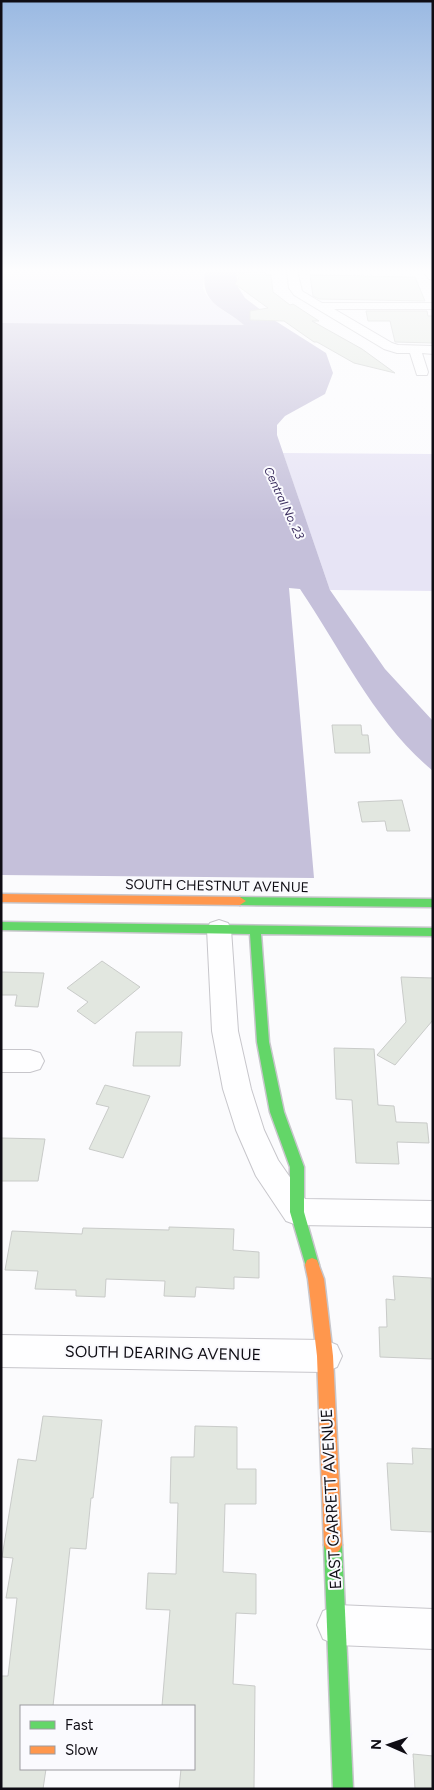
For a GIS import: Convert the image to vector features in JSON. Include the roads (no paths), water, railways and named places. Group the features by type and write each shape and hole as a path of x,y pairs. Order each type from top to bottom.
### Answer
{"main road":[{"name":"SOUTH CHESTNUT AVENUE","path":"1,898 433,903"},
{"path":"1,926 433,932"},
{"name":"EAST GARRETT AVENUE","path":"255,930 263,1042 277,1112 297,1166 297,1212 316,1279 325,1356 343,1789"}],"street":[{"path":"416,354 422,372"},
{"name":"EAST GARRETT AVENUE","path":"219,929 225,1031 237,1089 250,1130 266,1166 297,1212"},
{"path":"1,1061 30,1061"},
{"path":"297,1212 433,1214"},
{"name":"SOUTH DEARING AVENUE","path":"1,1351 325,1356"},
{"path":"337,1625 433,1629"}],"water":[{"name":"Central No. 23","path":"1,354 326,354 333,373 325,394 285,416 277,425 277,435 330,590 385,669 433,721 433,771 412,752 377,709 300,589 289,588 314,878 1,875"}]}
